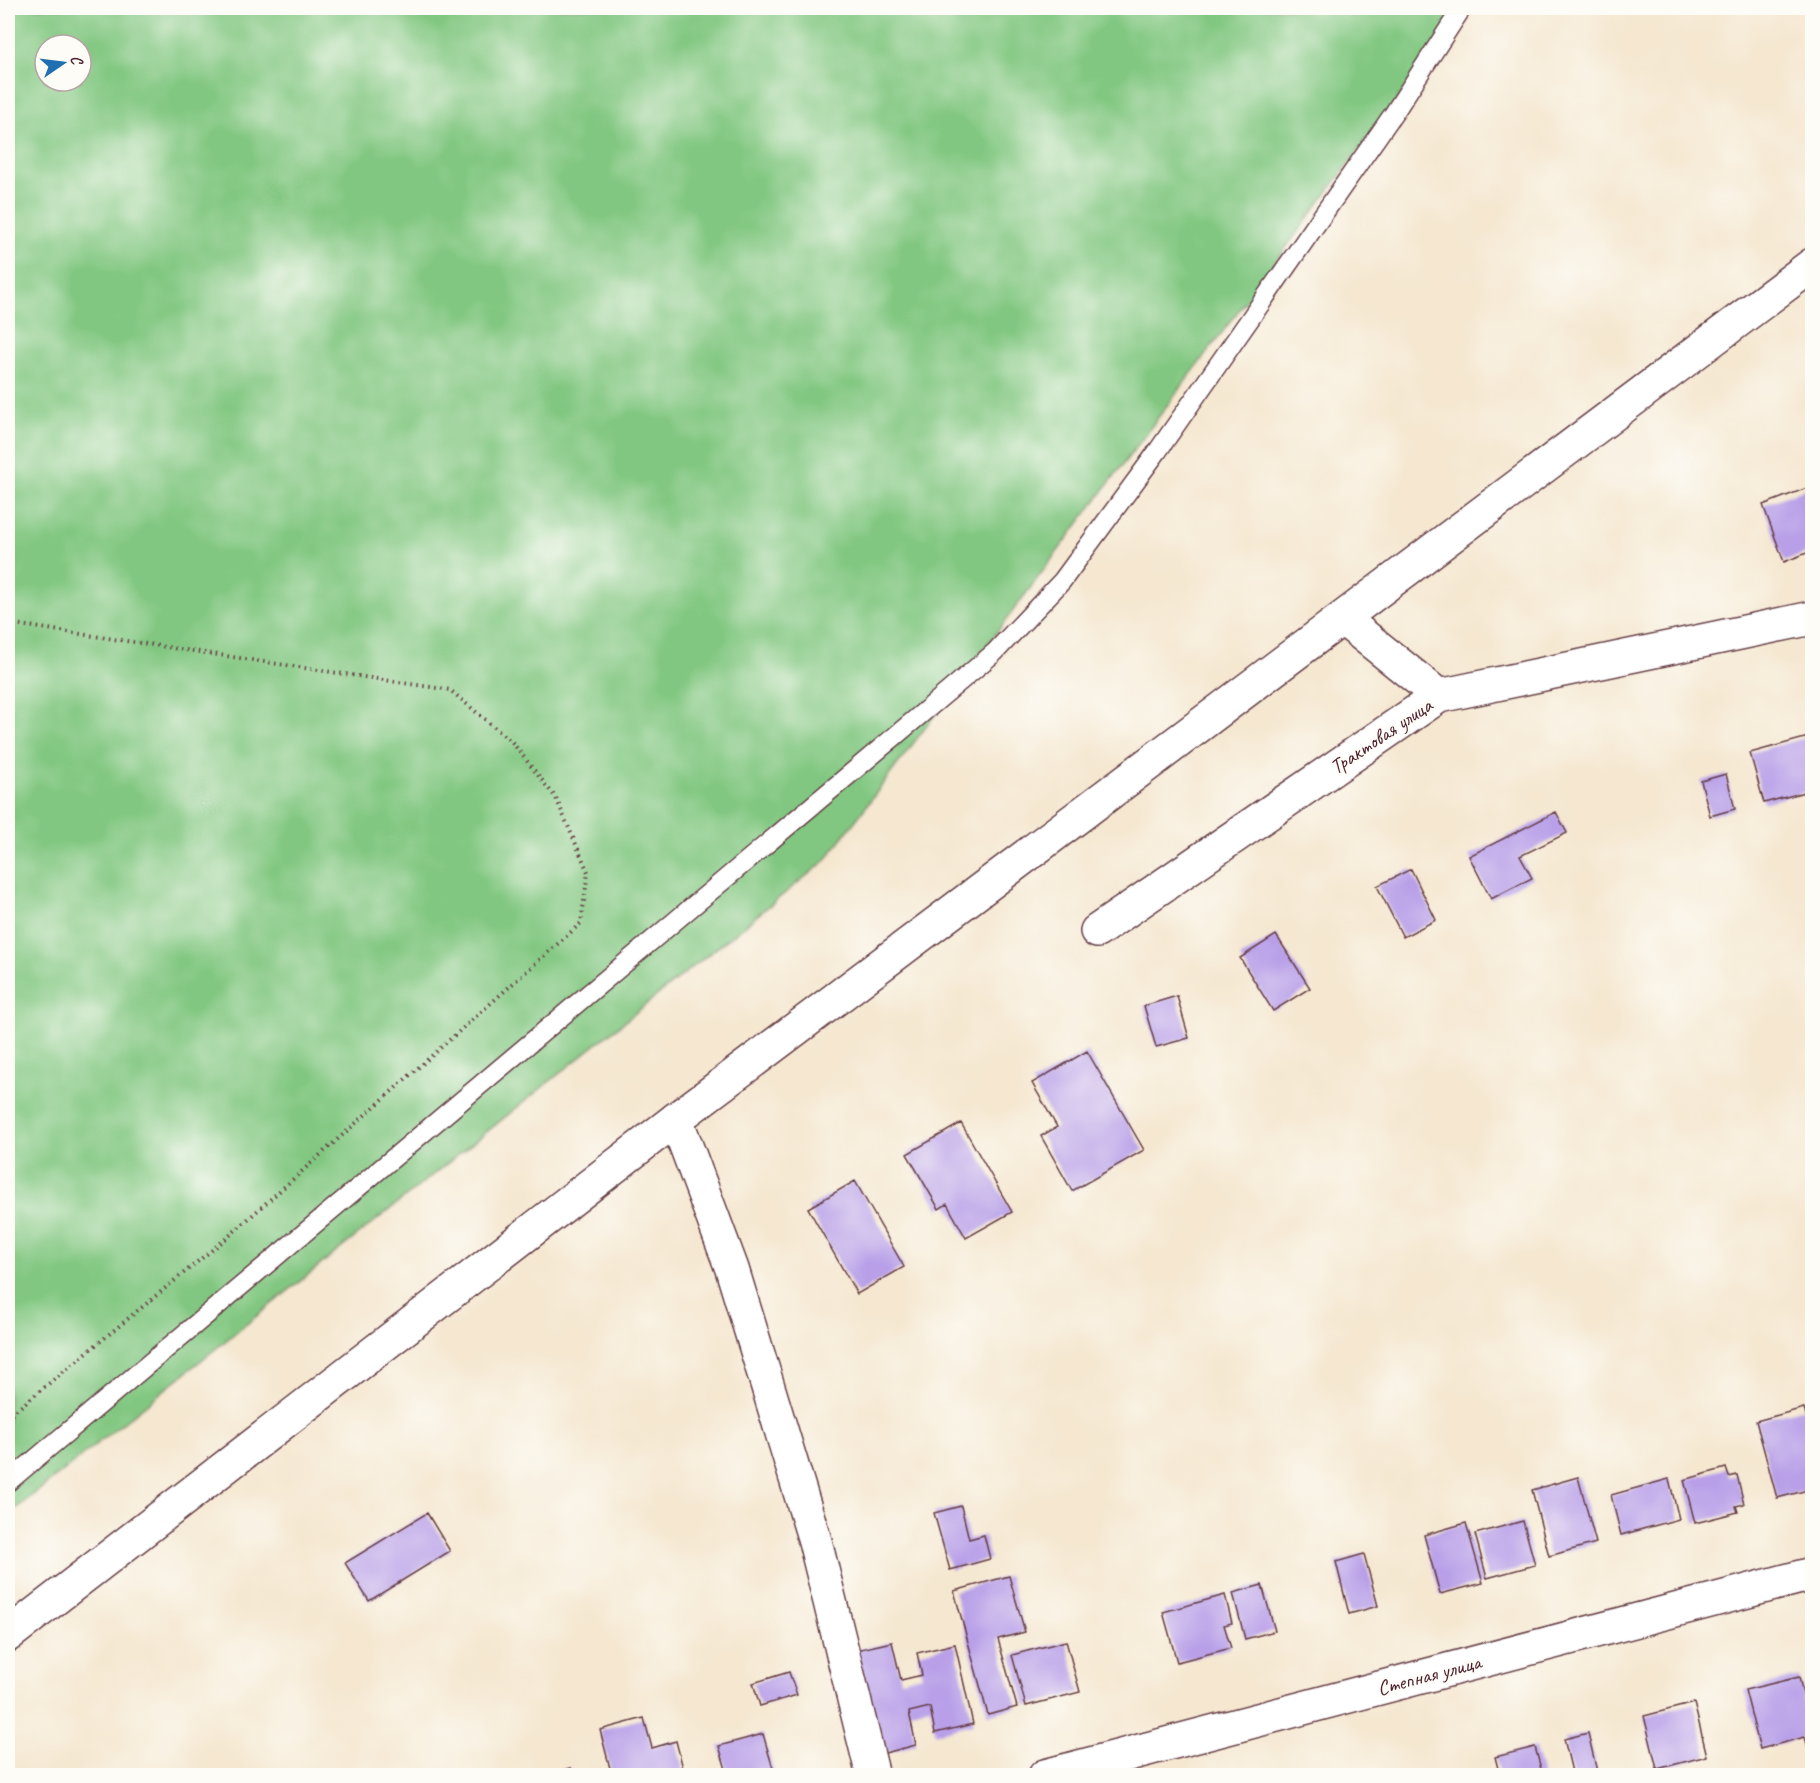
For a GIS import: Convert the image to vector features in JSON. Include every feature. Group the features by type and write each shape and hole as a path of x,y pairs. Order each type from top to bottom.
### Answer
{"street":[{"path":"8,1635 676,1119 1812,265"},
{"name":"Трактовая улица","path":"1097,931 1439,696 1812,618"},
{"path":"1343,619 1439,696"},
{"path":"676,1119 732,1269 815,1541 873,1776"},
{"name":"Степная улица","path":"1045,1776 1812,1574"}],"lane":[{"path":"8,1482 995,652 1062,582 1157,452 1394,113 1462,8"}],"path":[{"path":"8,623 450,690 512,742 556,798 588,872 581,922 229,1236 8,1418"}],"green space":[{"path":"8,8 1466,8 825,861 8,1515"}],"building":[{"path":"1812,486 1812,551 1784,562 1763,505"},
{"path":"1812,736 1812,790 1764,803 1750,753"},
{"path":"1726,774 1735,809 1710,816 1701,781"},
{"path":"1556,812 1567,833 1520,856 1532,878 1491,899 1469,856"},
{"path":"1411,869 1436,920 1403,937 1377,886"},
{"path":"1276,935 1310,988 1273,1011 1240,958"},
{"path":"1177,996 1189,1038 1156,1047 1144,1006"},
{"path":"1087,1051 1144,1150 1072,1191 1041,1136 1057,1127 1032,1083"},
{"path":"961,1123 1012,1212 966,1238 947,1204 939,1209 907,1154"},
{"path":"855,1181 904,1267 857,1294 808,1208"},
{"path":"1804,1408 1812,1438 1812,1489 1777,1498 1756,1421"},
{"path":"1726,1468 1729,1477 1737,1475 1744,1504 1736,1506 1738,1512 1695,1523 1684,1480"},
{"path":"1578,1477 1596,1543 1549,1556 1532,1490"},
{"path":"1669,1479 1679,1519 1621,1535 1611,1495"},
{"path":"961,1506 969,1539 984,1535 990,1559 950,1570 934,1513"},
{"path":"427,1513 450,1551 369,1601 345,1563"},
{"path":"1523,1521 1535,1565 1487,1578 1475,1534"},
{"path":"1466,1523 1483,1583 1440,1594 1424,1535"},
{"path":"1364,1554 1378,1606 1349,1614 1336,1562"},
{"path":"1009,1576 1025,1632 998,1639 1017,1707 988,1715 954,1591"},
{"path":"1262,1585 1275,1631 1245,1639 1233,1593"},
{"path":"1225,1595 1232,1623 1224,1625 1231,1648 1177,1662 1163,1612"},
{"path":"1066,1641 1080,1692 1026,1706 1012,1655"},
{"path":"892,1642 901,1680 922,1675 917,1653 955,1644 973,1724 935,1733 930,1707 909,1712 916,1745 881,1754 856,1650"},
{"path":"789,1672 797,1695 760,1706 753,1683"},
{"path":"1799,1677 1809,1720 1812,1720 1812,1747 1808,1748 1805,1737 1760,1749 1745,1690"},
{"path":"1694,1703 1707,1756 1657,1769 1644,1716"},
{"path":"644,1718 652,1748 676,1741 685,1776 612,1776 600,1730"},
{"path":"1588,1733 1598,1776 1573,1776 1564,1739"},
{"path":"763,1734 774,1772 763,1776 728,1776 719,1746"},
{"path":"1535,1747 1543,1776 1500,1776 1495,1757"},
{"path":"571,1768 573,1776 546,1776 546,1775"}]}
